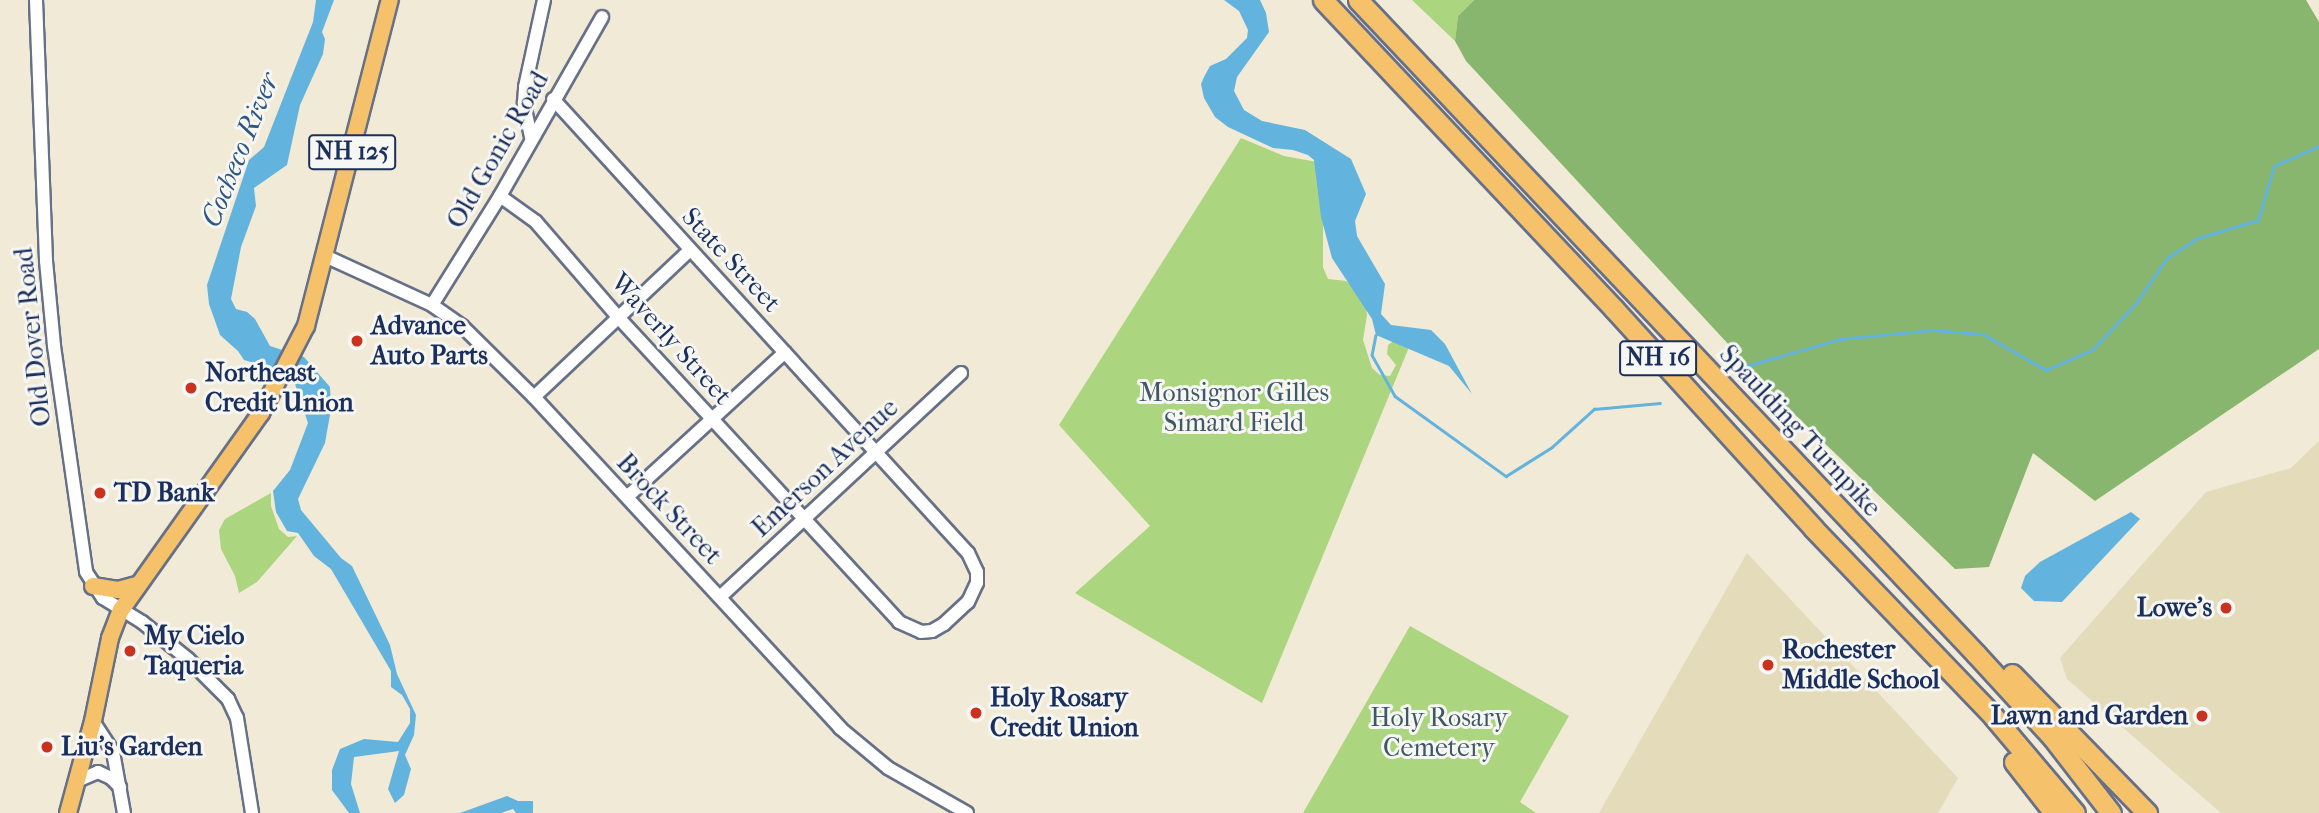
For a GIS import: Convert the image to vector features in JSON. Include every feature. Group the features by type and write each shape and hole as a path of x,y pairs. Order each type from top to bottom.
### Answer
{"highway":[{"name":"Spaulding Turnpike","path":"1323,0 1614,309 1812,528 1993,716 2075,813"},
{"name":"Spaulding Turnpike","path":"1358,0 2052,737 2111,813"},
{"path":"1870,543 1922,585 2147,813"},
{"path":"1993,716 2008,754 2054,813"}],"main road":[{"name":"NH 125","path":"68,813 93,721 107,648 121,610 234,454 294,351 313,303 390,0"},
{"path":"93,586 118,590 137,585"}],"street":[{"name":"Old Dover Road","path":"36,0 44,222 54,346 80,539 86,572 93,586"},
{"path":"531,137 524,103 525,87 544,0"},
{"name":"Old Gonic Road","path":"432,305 500,196 531,137 602,17"},
{"name":"State Street","path":"553,99 875,453"},
{"name":"Waverly Street","path":"500,196 536,222 618,317 904,625 921,632 932,631 961,610 974,593 977,583 973,562 875,453"},
{"path":"534,397 690,250"},
{"name":"Brock Street","path":"325,256 432,305 479,341 627,496 819,708 858,745 888,768 962,812"},
{"path":"627,496 785,352"},
{"name":"Emerson Avenue","path":"720,597 961,373"},
{"path":"93,586 103,598 142,622 188,659 228,699 237,718 252,813"},
{"path":"93,721 108,741 124,813"},
{"path":"77,781 98,772 111,778 120,787"}],"shaded area":[{"path":"2319,441 2319,813 2221,813 2067,679 2060,658 2206,492 2291,468"},
{"name":"Rochester Middle School","path":"1747,553 1958,778 1938,813 1599,813"}],"green space":[{"path":"1412,0 1474,0 1458,16 1455,41"},
{"path":"1474,0 2306,0 2319,22 2319,349 2095,501 2033,453 1989,567 1955,569 1781,401 1466,61 1455,41 1458,16"},
{"name":"Monsignor Gilles Simard Field","path":"1241,138 1284,156 1323,163 1323,267 1328,279 1346,281 1365,297 1367,315 1363,340 1372,368 1380,375 1390,376 1396,365 1387,354 1388,345 1395,340 1412,340 1262,703 1075,593 1150,526 1059,425"},
{"path":"271,493 271,506 279,529 288,537 297,536 257,582 239,593 235,576 221,549 219,530 225,519"},
{"name":"Holy Rosary Cemetery","path":"1410,626 1569,716 1520,802 1536,813 1303,813"}],"water":[{"path":"316,0 334,0 322,32 325,39 323,54 300,105 287,165 254,188 256,206 241,247 231,299 236,309 247,312 255,319 270,346 304,357 330,387 331,409 325,443 298,499 301,510 341,558 352,566 390,645 397,674 416,715 414,735 405,755 411,769 404,795 395,803 388,789 399,751 354,757 351,784 360,813 349,813 332,790 332,770 340,749 364,739 398,742 410,723 410,709 402,695 391,687 391,671 331,569 314,556 298,533 287,531 276,512 273,491 290,470 308,423 294,381 271,368 244,360 220,335 209,304 207,285 249,160 264,147 313,22"},
{"path":"1224,0 1260,0 1266,13 1269,32 1237,77 1234,91 1244,110 1262,121 1305,130 1351,159 1366,194 1355,221 1357,236 1385,284 1381,314 1391,325 1431,330 1445,344 1472,394 1449,366 1376,335 1372,319 1332,258 1321,217 1314,160 1293,150 1273,148 1228,127 1215,117 1204,98 1201,84 1210,66 1226,59 1247,38 1248,30 1239,11"},
{"path":"2131,512 2140,519 2062,602 2034,601 2021,588 2025,576 2040,562"},
{"path":"507,796 518,801 533,801 533,813 516,813 513,809 501,813 460,813"}],"waterway":[{"path":"1743,367 1840,339 1932,330 1983,334 2046,370 2092,350 2137,302 2167,258 2198,238 2258,220 2274,166 2319,146"},
{"path":"1376,335 1372,355 1395,396 1506,476 1552,447 1594,409 1660,403"}],"place":[{"name":"Advance Auto Parts","path":"357,341"},
{"name":"Northeast Credit Union","path":"191,388"},
{"name":"TD Bank","path":"100,493"},
{"name":"Lowe's","path":"2226,608"},
{"name":"My Cielo Taqueria","path":"130,651"},
{"name":"Rochester Middle School","path":"1768,665"},
{"name":"Holy Rosary Credit Union","path":"976,713"},
{"name":"Lawn and Garden","path":"2202,716"},
{"name":"Liu's Garden","path":"47,747"}],"water label":[{"name":"Cocheco River","path":"240,150"}]}
